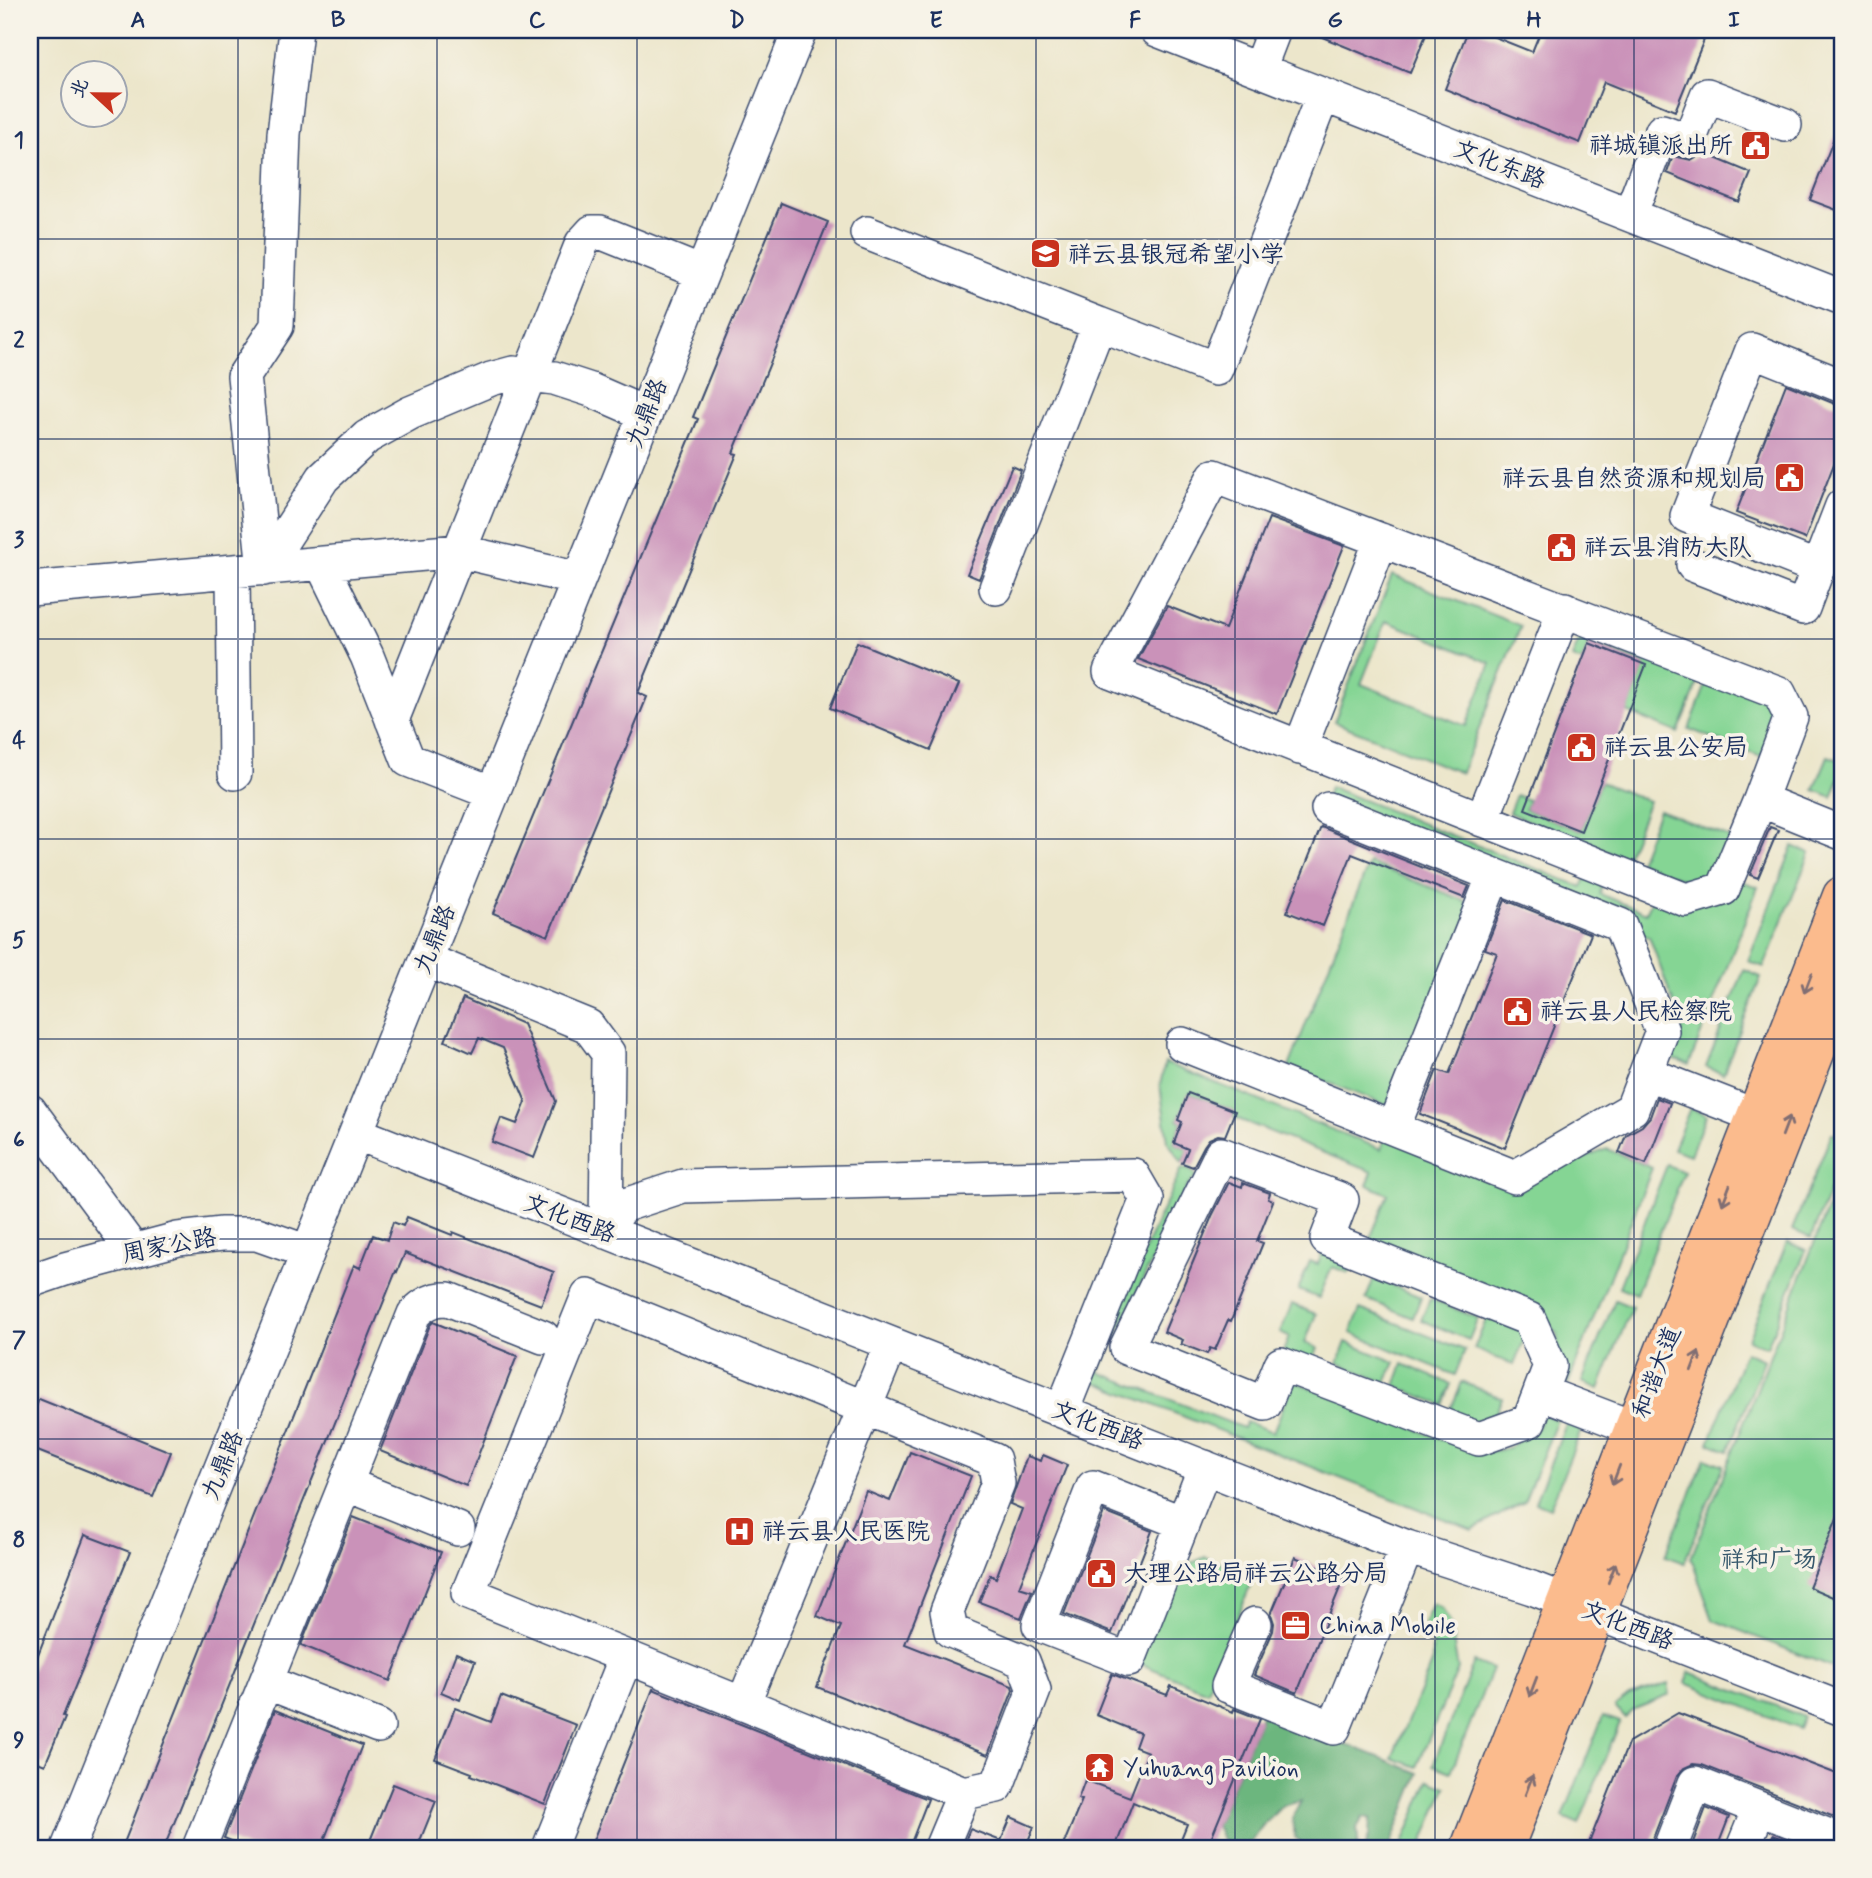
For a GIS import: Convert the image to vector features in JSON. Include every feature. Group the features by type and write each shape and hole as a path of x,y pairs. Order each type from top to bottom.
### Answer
{"main road":[{"name":"和谐大道","path":"1504,1848 1581,1607 1634,1428 1842,896"},
{"name":"和谐大道","path":"1470,1848 1581,1607 1842,984"}],"street":[{"path":"235,773 249,570 244,376 277,326 284,134 296,30"},
{"name":"九鼎路","path":"68,1848 800,30"},
{"name":"文化东路","path":"1157,30 1842,298"},
{"path":"1259,69 1274,30"},
{"path":"867,233 1216,369 1324,95"},
{"path":"1630,215 1662,131 1689,141 1707,95 1785,125"},
{"path":"392,720 582,243 592,232 600,232 702,273"},
{"path":"996,588 1100,324"},
{"path":"1818,568 1687,516 1752,351 1842,386"},
{"path":"249,570 323,478 367,437 410,413 491,379 513,373 554,378 591,390 646,414"},
{"path":"1214,476 1565,609 1779,693 1791,717 1723,889 1686,901 1110,672 1214,476"},
{"path":"1693,565 1802,608 1842,506"},
{"path":"1300,748 1381,540"},
{"path":"30,589 459,551 579,579"},
{"path":"322,564 367,656 408,760 493,793"},
{"path":"1482,820 1565,609"},
{"path":"1760,800 1842,833"},
{"path":"1182,1044 1515,1177 1632,1109 1662,1031 1620,925 1328,808"},
{"path":"1393,1128 1494,875"},
{"path":"425,960 588,1026 608,1053 606,1232"},
{"path":"1646,1073 1756,1116"},
{"path":"30,1111 132,1250"},
{"name":"文化西路","path":"356,1133 1407,1547 1532,1588 1842,1709"},
{"path":"1221,1154 1342,1200 1327,1239 1529,1319 1550,1366 1540,1392 1529,1421 1479,1439 1281,1364 1265,1404 1126,1348 1221,1154"},
{"path":"606,1232 622,1206 683,1186 1133,1175 1147,1199 1062,1411"},
{"name":"周家公路","path":"30,1281 132,1250 178,1239 222,1234 257,1234 308,1252"},
{"path":"588,1297 864,1408 994,1460 998,1483 947,1611 951,1631 1023,1661 1034,1690 997,1786 964,1793 468,1593 588,1297"},
{"path":"199,1848 414,1314 421,1307 440,1298 448,1299 542,1337"},
{"path":"743,1704 891,1344"},
{"path":"1540,1392 1634,1428"},
{"path":"1182,1523 1093,1488 1039,1625 1129,1660 1205,1467"},
{"path":"346,1483 458,1529"},
{"path":"1255,1624 1228,1686 1334,1728 1407,1547"},
{"path":"549,1848 626,1657"},
{"path":"266,1682 378,1726"},
{"path":"1670,1848 1695,1783 1837,1843"},
{"path":"941,1848 964,1793"},
{"path":"1743,1848 1759,1809"}],"green space":[{"path":"1392,575 1521,626 1461,773 1334,722","holes":["1386,621 1491,663 1466,726 1361,684"]},
{"path":"1583,630 1702,674 1678,733 1627,712 1645,665 1590,643 1582,662 1572,658"},
{"path":"1709,677 1772,702 1779,712 1761,757 1689,729"},
{"path":"1828,756 1842,761 1842,771 1832,797 1814,790"},
{"path":"1600,782 1649,801 1626,859 1509,813 1516,795 1528,800 1525,809 1581,831"},
{"path":"1330,787 1582,887 1589,871 1605,877 1600,894 1646,913 1653,898 1733,878 1758,887 1689,1065 1668,1057 1666,1036 1683,1029 1649,936 1632,938 1325,799"},
{"path":"1659,810 1731,838 1714,883 1702,887 1639,862"},
{"path":"1793,846 1810,853 1764,967 1748,961"},
{"path":"1369,863 1473,904 1393,1108 1289,1067"},
{"path":"1744,970 1761,977 1723,1074 1706,1067"},
{"path":"1165,1063 1381,1149 1387,1134 1525,1181 1607,1149 1652,1168 1568,1384 1550,1378 1559,1354 1557,1334 1529,1301 1370,1239 1388,1194 1367,1185 1372,1172 1233,1117 1234,1111 1189,1093 1178,1120 1182,1122 1174,1143 1188,1149 1182,1163 1168,1142 1160,1085"},
{"path":"1690,1108 1706,1115 1690,1155 1673,1149"},
{"path":"1832,1133 1842,1137 1842,1159 1811,1238 1792,1230"},
{"path":"1667,1165 1684,1172 1636,1294 1619,1287"},
{"path":"1182,1168 1190,1169 1196,1176 1187,1187 1099,1372 1243,1428 1246,1422 1273,1432 1294,1381 1477,1453 1507,1449 1537,1428 1543,1414 1557,1420 1524,1502 1472,1530 1085,1378"},
{"name":"祥和广场","path":"1842,1172 1842,1671 1713,1620 1691,1558"},
{"path":"1787,1242 1806,1250 1767,1347 1748,1340"},
{"path":"1324,1248 1355,1260 1349,1273 1332,1267 1319,1298 1298,1290 1310,1261 1318,1264"},
{"path":"1374,1278 1421,1297 1413,1318 1366,1299"},
{"path":"1430,1299 1478,1318 1469,1340 1421,1320"},
{"path":"1615,1300 1632,1307 1599,1389 1582,1382"},
{"path":"1292,1304 1316,1314 1305,1343 1318,1348 1312,1363 1283,1352 1289,1337 1280,1333"},
{"path":"1360,1309 1465,1350 1455,1375 1351,1333"},
{"path":"1488,1315 1528,1331 1514,1365 1474,1349"},
{"path":"1346,1342 1395,1362 1386,1383 1338,1363"},
{"path":"1745,1352 1764,1360 1728,1451 1709,1443"},
{"path":"1403,1364 1451,1384 1443,1405 1395,1386"},
{"path":"1462,1382 1502,1398 1488,1432 1448,1416"},
{"path":"1566,1424 1581,1430 1550,1508 1535,1502"},
{"path":"1705,1458 1723,1465 1684,1563 1665,1556"},
{"path":"1205,1557 1254,1577 1207,1691 1136,1662 1173,1571"},
{"path":"1433,1603 1442,1608 1450,1622 1458,1669 1417,1767 1392,1758 1432,1663 1432,1637 1424,1624"},
{"path":"1474,1662 1492,1669 1451,1772 1433,1765"},
{"path":"1690,1672 1804,1717 1799,1729 1686,1683"},
{"path":"1668,1684 1670,1695 1635,1709 1625,1718 1615,1707 1629,1696"},
{"path":"1263,1711 1419,1773 1389,1848 1365,1848 1370,1818 1363,1817 1357,1828 1357,1848 1297,1848 1302,1843 1295,1837 1292,1819 1301,1801 1282,1806 1249,1844 1252,1848 1229,1848 1216,1826"},
{"path":"1603,1716 1620,1722 1579,1824 1563,1817"},
{"path":"1429,1780 1446,1787 1421,1848 1401,1848"}],"building":[{"path":"1305,30 1428,30 1410,73"},
{"path":"1468,30 1477,30 1532,52 1541,30 1708,30 1675,111 1604,82 1580,143 1445,89"},
{"path":"1842,121 1842,212 1810,200"},
{"path":"1703,153 1751,173 1739,202 1667,173 1673,156 1691,160"},
{"path":"781,203 828,222 733,453 737,454 638,693 647,697 548,936 493,913 698,419 693,417"},
{"name":"祥云县自然资源和规划局","path":"1786,384 1842,405 1842,443 1805,539 1736,513"},
{"path":"1012,466 1021,470 979,579 967,574"},
{"path":"1269,518 1344,546 1277,714 1138,659 1167,606 1225,629"},
{"path":"857,642 959,684 931,750 830,708"},
{"name":"祥云县公安局","path":"1589,643 1646,665 1581,831 1525,809"},
{"path":"1321,827 1469,886 1464,898 1352,854 1323,926 1287,912"},
{"path":"1770,827 1778,830 1758,878 1750,875"},
{"name":"祥云县人民检察院","path":"1505,900 1591,934 1505,1148 1420,1114 1437,1070 1449,1074 1497,953 1485,949"},
{"path":"463,998 523,1024 556,1101 534,1158 492,1142 501,1118 517,1124 526,1102 503,1048 479,1038 472,1053 445,1041"},
{"path":"1188,1093 1235,1111 1225,1136 1218,1135 1209,1139 1193,1167 1182,1163 1188,1149 1174,1143 1182,1122 1178,1120"},
{"path":"1657,1098 1670,1103 1646,1164 1619,1153 1626,1135 1642,1126 1650,1117"},
{"path":"1229,1182 1242,1187 1243,1183 1270,1193 1268,1199 1273,1201 1257,1241 1263,1243 1231,1321 1228,1320 1215,1350 1210,1348 1207,1354 1181,1344 1183,1340 1164,1332"},
{"path":"407,1217 554,1272 541,1305 405,1253 164,1848 122,1848 354,1265 360,1268 373,1235 387,1240 393,1222 403,1226"},
{"path":"433,1322 517,1356 466,1486 380,1451"},
{"path":"39,1399 171,1452 153,1497 30,1448 30,1422"},
{"path":"910,1452 971,1476 905,1644 1012,1686 1013,1690 988,1755 817,1687 841,1626 817,1616 866,1491 890,1501"},
{"path":"1043,1455 1067,1465 1019,1587 1032,1591 1021,1618 979,1602 990,1575 996,1578 1022,1509 1010,1504 1027,1456 1041,1461"},
{"path":"1842,1506 1842,1601 1809,1587"},
{"name":"大理公路局祥云公路分局","path":"1104,1512 1152,1531 1112,1633 1064,1614"},
{"path":"353,1517 441,1552 390,1681 301,1645"},
{"path":"85,1535 130,1552 45,1765 30,1759 30,1675"},
{"name":"China Mobile","path":"1295,1557 1344,1578 1297,1693 1254,1675 1273,1631 1271,1614"},
{"path":"456,1653 475,1661 460,1700 441,1692"},
{"path":"1112,1674 1167,1695 1171,1686 1233,1712 1234,1709 1260,1719 1207,1848 1180,1848 1187,1824 1133,1802 1115,1848 1062,1848 1082,1800 1078,1799 1085,1780 1130,1797 1148,1752 1135,1747 1140,1733 1096,1715"},
{"path":"653,1689 928,1799 909,1848 590,1848"},
{"path":"501,1696 576,1725 545,1804 435,1759 455,1708 491,1722"},
{"path":"275,1710 362,1745 321,1848 248,1848 224,1838"},
{"path":"1678,1713 1842,1776 1842,1820 1702,1765 1693,1764 1684,1768 1677,1776 1651,1848 1587,1848 1629,1742"},
{"path":"393,1784 436,1801 417,1848 367,1848"},
{"path":"1706,1808 1729,1817 1717,1848 1691,1848"},
{"path":"1011,1817 1034,1827 1025,1848 962,1848 970,1829 1001,1841"},
{"path":"1773,1835 1808,1848 1768,1848"}],"place":[{"name":"祥城镇派出所","path":"1756,145"},
{"name":"祥云县银冠希望小学","path":"1045,254"},
{"name":"祥云县自然资源和规划局","path":"1789,478"},
{"name":"祥云县消防大队","path":"1561,547"},
{"name":"祥云县公安局","path":"1581,747"},
{"name":"祥云县人民检察院","path":"1517,1011"},
{"name":"祥云县人民医院","path":"739,1531"},
{"name":"大理公路局祥云公路分局","path":"1101,1573"},
{"name":"China Mobile","path":"1296,1625"},
{"name":"Yuhuang Pavilion","path":"1100,1768"}]}
